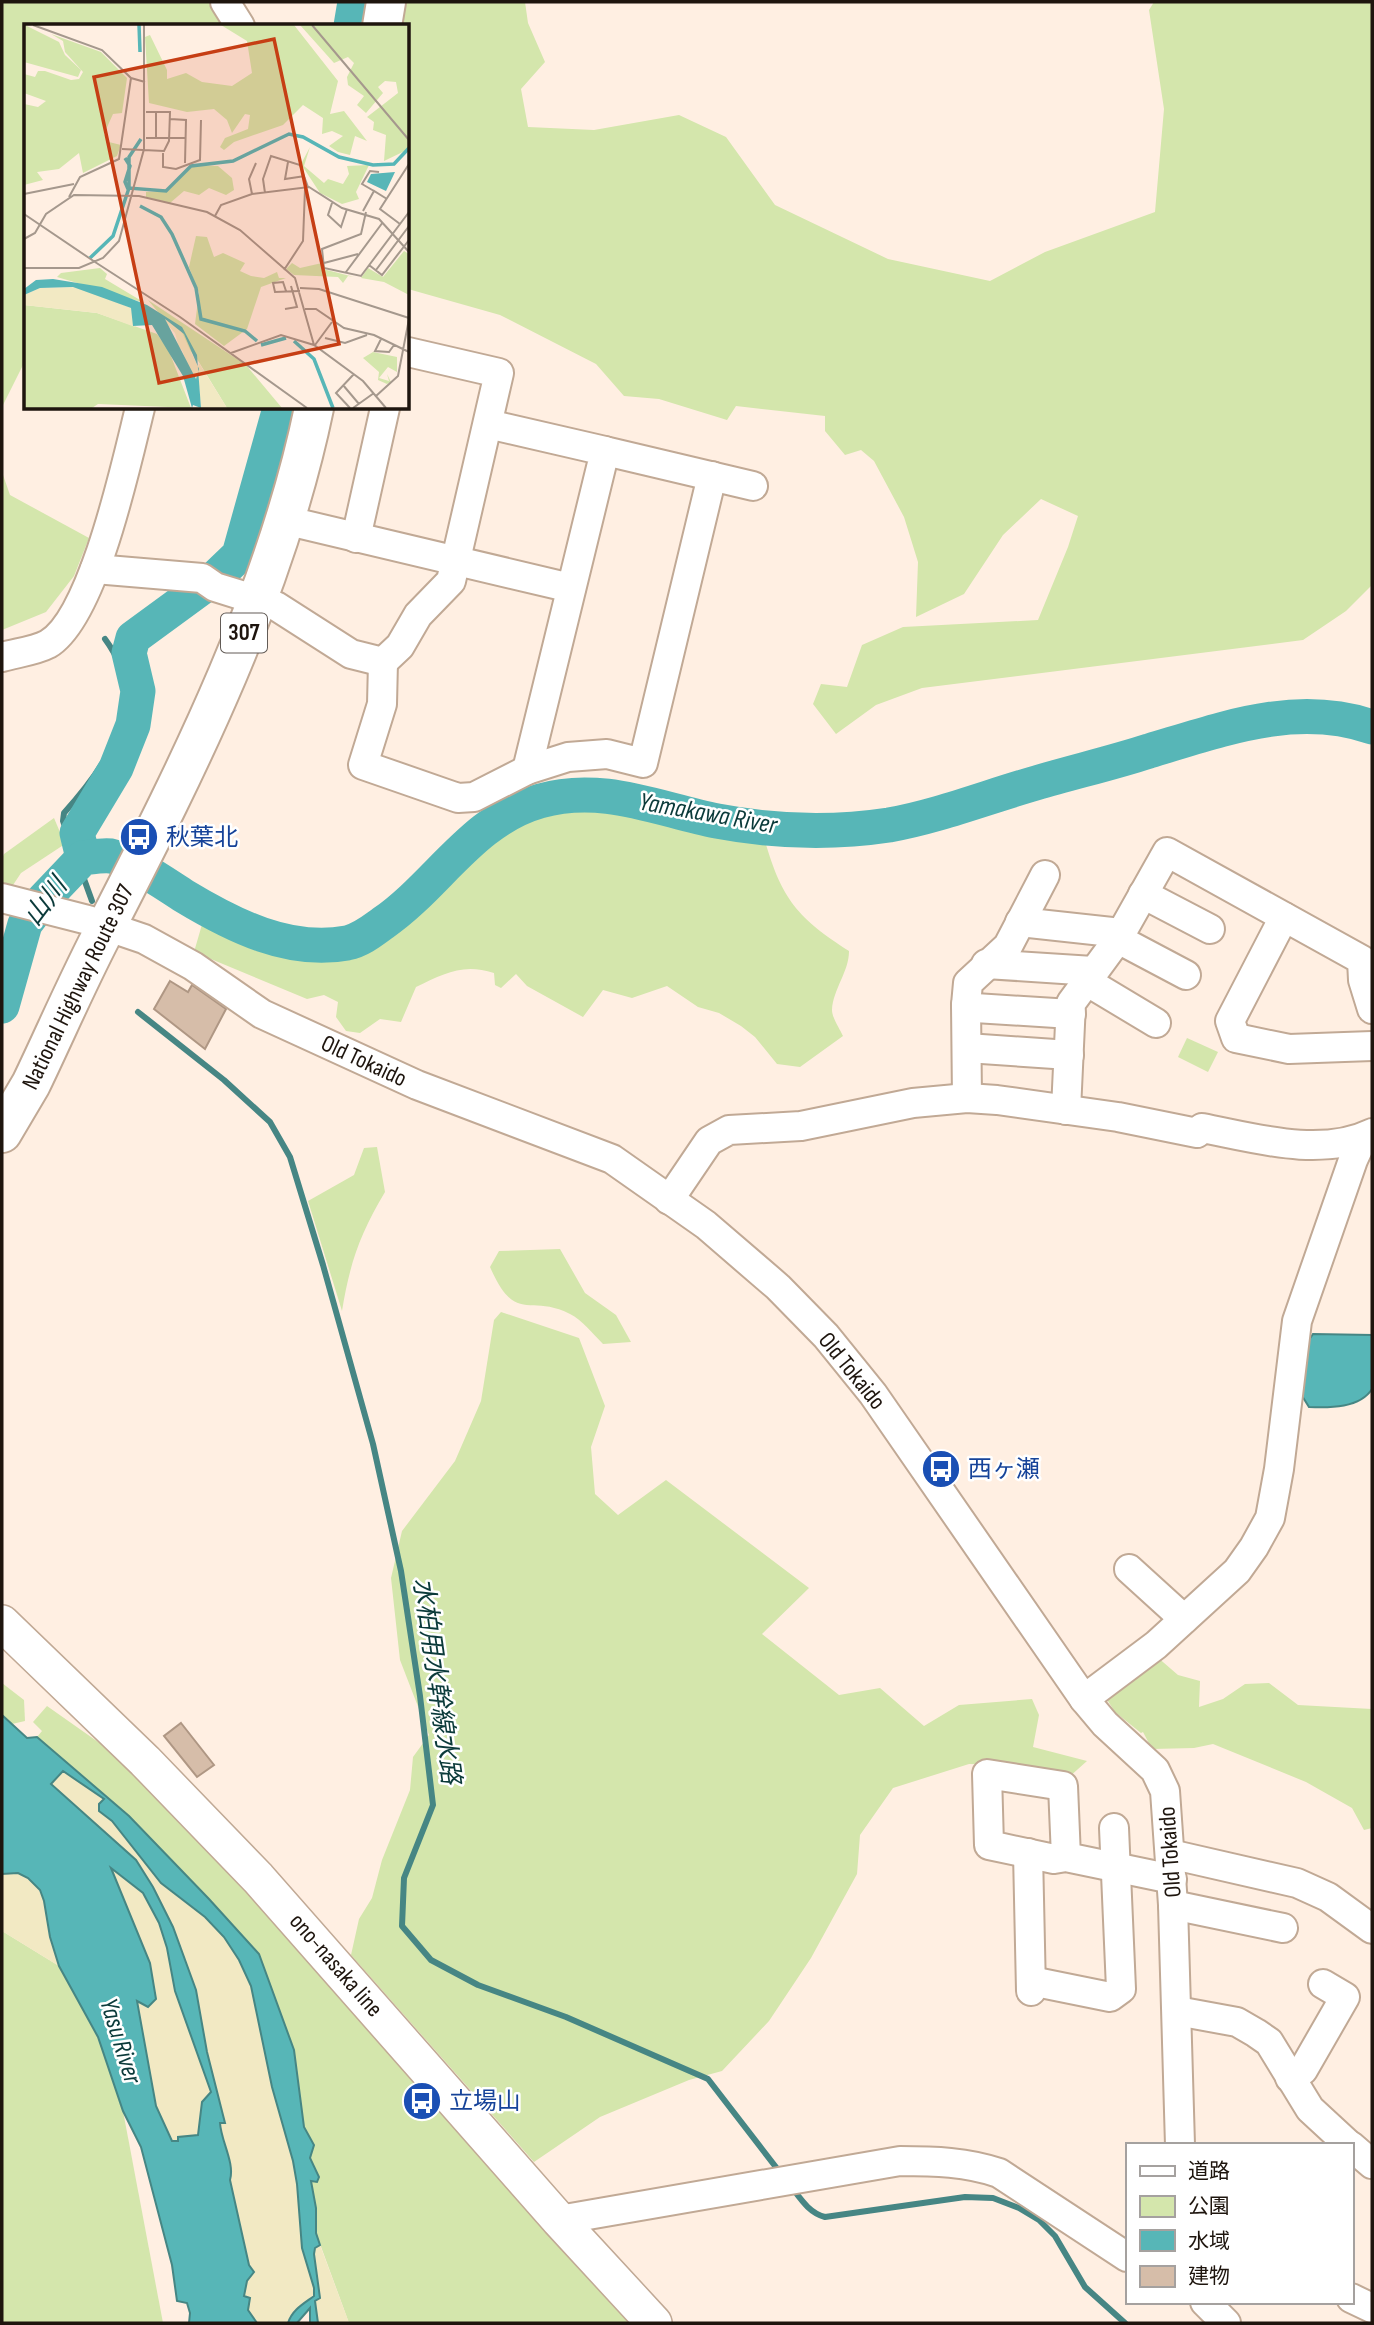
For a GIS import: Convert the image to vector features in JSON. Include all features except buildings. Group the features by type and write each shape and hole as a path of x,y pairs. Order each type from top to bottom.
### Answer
{"highway":[{"path":"382,24 386,2"},
{"name":"National Highway Route 307","path":"2,1133 31,1084 219,695 258,599 284,520 313,410"}],"main road":[{"name":"ono-nasaka line","path":"2,1623 145,1761 258,1878 559,2220 654,2323"}],"street":[{"path":"225,2 239,24"},
{"path":"410,352 499,373 451,581 418,615 400,646 383,662 382,704 363,765 458,798 474,797 527,770 568,757 607,754 643,763 712,476"},
{"path":"2,657 48,644 59,634 76,610 105,541 139,410"},
{"path":"356,538 384,410"},
{"path":"488,424 753,486"},
{"path":"527,770 605,451"},
{"path":"284,520 571,588"},
{"path":"95,569 209,583 276,606 341,650 383,662"},
{"path":"1066,1110 1071,1014 1075,995 1119,936 1167,852 1362,960 1363,980 1372,1009"},
{"path":"967,1098 968,983 1008,946 1045,876"},
{"path":"1143,894 1210,929"},
{"name":"Old Tokaido","path":"2,898 107,925 144,939 192,966 262,1014 417,1085 612,1159 706,1225 752,1264 826,1336 873,1394 1084,1699 1105,1724 1155,1770 1165,1791 1172,1879 1180,2143"},
{"path":"1284,917 1230,1021 1236,1038 1289,1049 1372,1046"},
{"path":"1020,922 1119,936 1186,975"},
{"path":"986,964 1090,976 1156,1023"},
{"path":"966,1005 975,1008 1071,1014"},
{"path":"967,1048 1069,1055"},
{"path":"669,1200 709,1142 729,1130 801,1126 913,1103 967,1098 1066,1110 1197,1133 1202,1128 1290,1145 1318,1145 1368,1135"},
{"path":"1084,1699 1156,1645 1237,1571 1270,1518 1279,1469 1297,1321 1353,1160 1368,1135"},
{"path":"1129,1569 1184,1619"},
{"path":"1066,1857 1063,1786 987,1774 989,1845 1054,1859 1066,1857 1172,1879 1297,1882 1328,1897 1372,1928"},
{"path":"1028,1853 1031,1986 1110,1997 1121,1989 1114,1828"},
{"path":"1172,1879 1283,1928"},
{"path":"1290,2078 1303,2070 1345,1997 1323,1984"},
{"path":"1177,2011 1237,2022 1269,2042 1310,2109 1346,2143"},
{"path":"559,2220 900,2161 933,2161 982,2167 1011,2179 1126,2256"},
{"path":"1353,2299 1372,2308"},
{"path":"1207,2304 1226,2323"}],"green space":[{"path":"2,2 216,2 226,24 24,24 24,363 2,407"},
{"path":"402,2 525,2 528,23 545,62 521,89 528,127 594,130 679,115 726,137 775,205 888,259 990,281 1045,252 1155,212 1164,109 1149,10 1154,2 1372,2 1372,585 1346,611 1303,640 922,688 876,705 836,734 813,704 821,684 847,687 862,645 903,627 1038,620 1078,516 1041,499 1003,535 964,594 916,617 918,562 904,517 874,461 861,450 845,455 825,431 825,416 736,406 727,420 659,399 624,396 596,364 500,315 410,290 410,24 398,24"},
{"path":"2,472 10,495 89,538 74,576 46,612 2,630"},
{"path":"594,797 629,803 715,831 765,841 778,878 794,906 817,928 849,951 832,1010 843,1036 800,1067 777,1064 755,1037 741,1026 719,1013 698,1007 667,986 632,998 603,990 583,1017 527,986 516,974 501,988 495,985 494,973 472,969 453,971 416,987 401,1022 380,1019 360,1033 346,1031 336,1017 338,1002 324,995 307,999 194,952 203,921 272,952 336,953 368,942 420,910 467,855 490,836 542,806"},
{"path":"54,818 65,844 21,873 11,888 2,887 4,854"},
{"path":"1187,1038 1218,1052 1208,1072 1178,1057"},
{"path":"377,1147 385,1192 357,1249 342,1311 308,1201 354,1175 364,1148"},
{"path":"560,1249 585,1293 616,1315 631,1342 603,1344 570,1314 556,1308 516,1302 499,1285 490,1267 499,1251"},
{"path":"501,1312 579,1338 605,1406 591,1447 595,1494 618,1515 666,1480 809,1588 762,1634 839,1695 880,1688 924,1726 959,1705 1032,1699 1039,1715 1033,1747 1087,1761 1068,1778 1021,1765 969,1764 893,1788 860,1835 857,1874 811,1958 769,2021 722,2071 689,2080 600,2117 534,2162 351,1955 359,1919 372,1898 382,1860 410,1790 413,1757 429,1735 400,1660 391,1578 402,1531 455,1461 481,1401 494,1320"},
{"path":"1156,1656 1178,1675 1200,1681 1199,1707 1223,1699 1245,1684 1269,1683 1298,1705 1372,1709 1372,1828 1364,1830 1352,1808 1306,1782 1213,1744 1194,1748 1152,1749 1143,1732 1115,1712 1104,1695"},
{"path":"2,1683 24,1700 25,1721 12,1724 2,1715"},
{"path":"47,1706 145,1775 650,2323 349,2323 316,2233 316,2208 311,2180 317,2171 310,2158 314,2145 304,2127 294,2050 259,1954 129,1816 37,1737 42,1731 33,1722"},
{"path":"2,1931 59,1966 98,2037 123,2111 163,2323 2,2323"}],"sand":[{"path":"63,1771 104,1800 100,1811 112,1821 179,1898 205,1917 224,1937 251,1986 272,2087 293,2161 302,2248 314,2288 314,2296 295,2311 288,2323 257,2323 250,2317 244,2297 248,2258 230,2180 229,2159 219,2123 224,2122 207,2052 196,1990 173,1927 137,1860 50,1784"},
{"path":"110,1867 143,1893 159,1923 175,1991 211,2092 198,2135 178,2137 179,2141 173,2141 156,2106 136,2000 156,1999 150,1963"},
{"path":"18,1873 35,1884 43,1898 50,1938 59,1966 2,1931 2,1874"},
{"path":"320,2245 349,2323 318,2323 315,2301 320,2298 314,2248"}],"water":[{"path":"1313,1334 1372,1335 1372,1389 1367,1395 1344,1406 1309,1407 1299,1391 1304,1347"},
{"name":"Yasu River","path":"2,1715 27,1738 37,1737 129,1816 259,1954 294,2050 304,2127 314,2145 310,2158 319,2177 317,2182 311,2181 316,2208 316,2233 320,2245 315,2248 314,2254 320,2298 315,2301 318,2323 310,2323 310,2308 297,2323 288,2323 295,2311 314,2296 302,2248 297,2184 272,2087 251,1986 224,1937 205,1917 161,1883 112,1821 99,1811 99,1804 104,1799 63,1771 51,1784 136,1860 173,1927 196,1990 207,2052 225,2123 220,2123 231,2166 230,2180 249,2265 254,2272 247,2281 244,2296 250,2298 248,2310 257,2323 189,2323 187,2303 177,2301 172,2265 141,2147 123,2111 98,2037 59,1966 40,1890 28,1878 18,1873 2,1874","holes":["111,1868 143,1893 159,1923 175,1991 211,2092 202,2102 198,2135 178,2137 178,2141 172,2141 156,2106 137,2001 148,2007 156,1999 150,1963"]}],"waterway":[{"path":"351,24 355,2"},
{"path":"83,858 77,833 116,768 133,725 138,691 129,653 133,638 215,578 239,555 279,410"},
{"name":"水柏用水幹線水路","path":"92,901 63,821 64,813 96,774 119,731 125,686 119,663 105,639"},
{"name":"Yamakawa River","path":"2,1006 25,924 44,899 83,858 111,856 120,859 241,927 283,941 325,945 347,943 375,929 403,908 475,838 495,823 516,810 563,796 607,796 760,828 845,830 926,817 1204,734 1260,721 1316,717 1372,727"},
{"name":"水柏用水幹線水路","path":"138,1012 224,1080 270,1122 290,1157 323,1265 373,1444 401,1571 420,1696 433,1805 404,1878 402,1926 431,1960 478,1985 566,2017 708,2079 782,2175"},
{"name":"水柏用水幹線水路","path":"793,2189 811,2210 825,2217 965,2197 993,2198 1019,2208 1039,2220 1055,2236 1085,2287 1125,2323"}],"place":[{"name":"秋葉北","path":"139,837"},
{"name":"西ヶ瀬","path":"941,1469"},
{"name":"立場山","path":"422,2101"}],"water label":[{"name":"山川","path":"46,902"}]}
